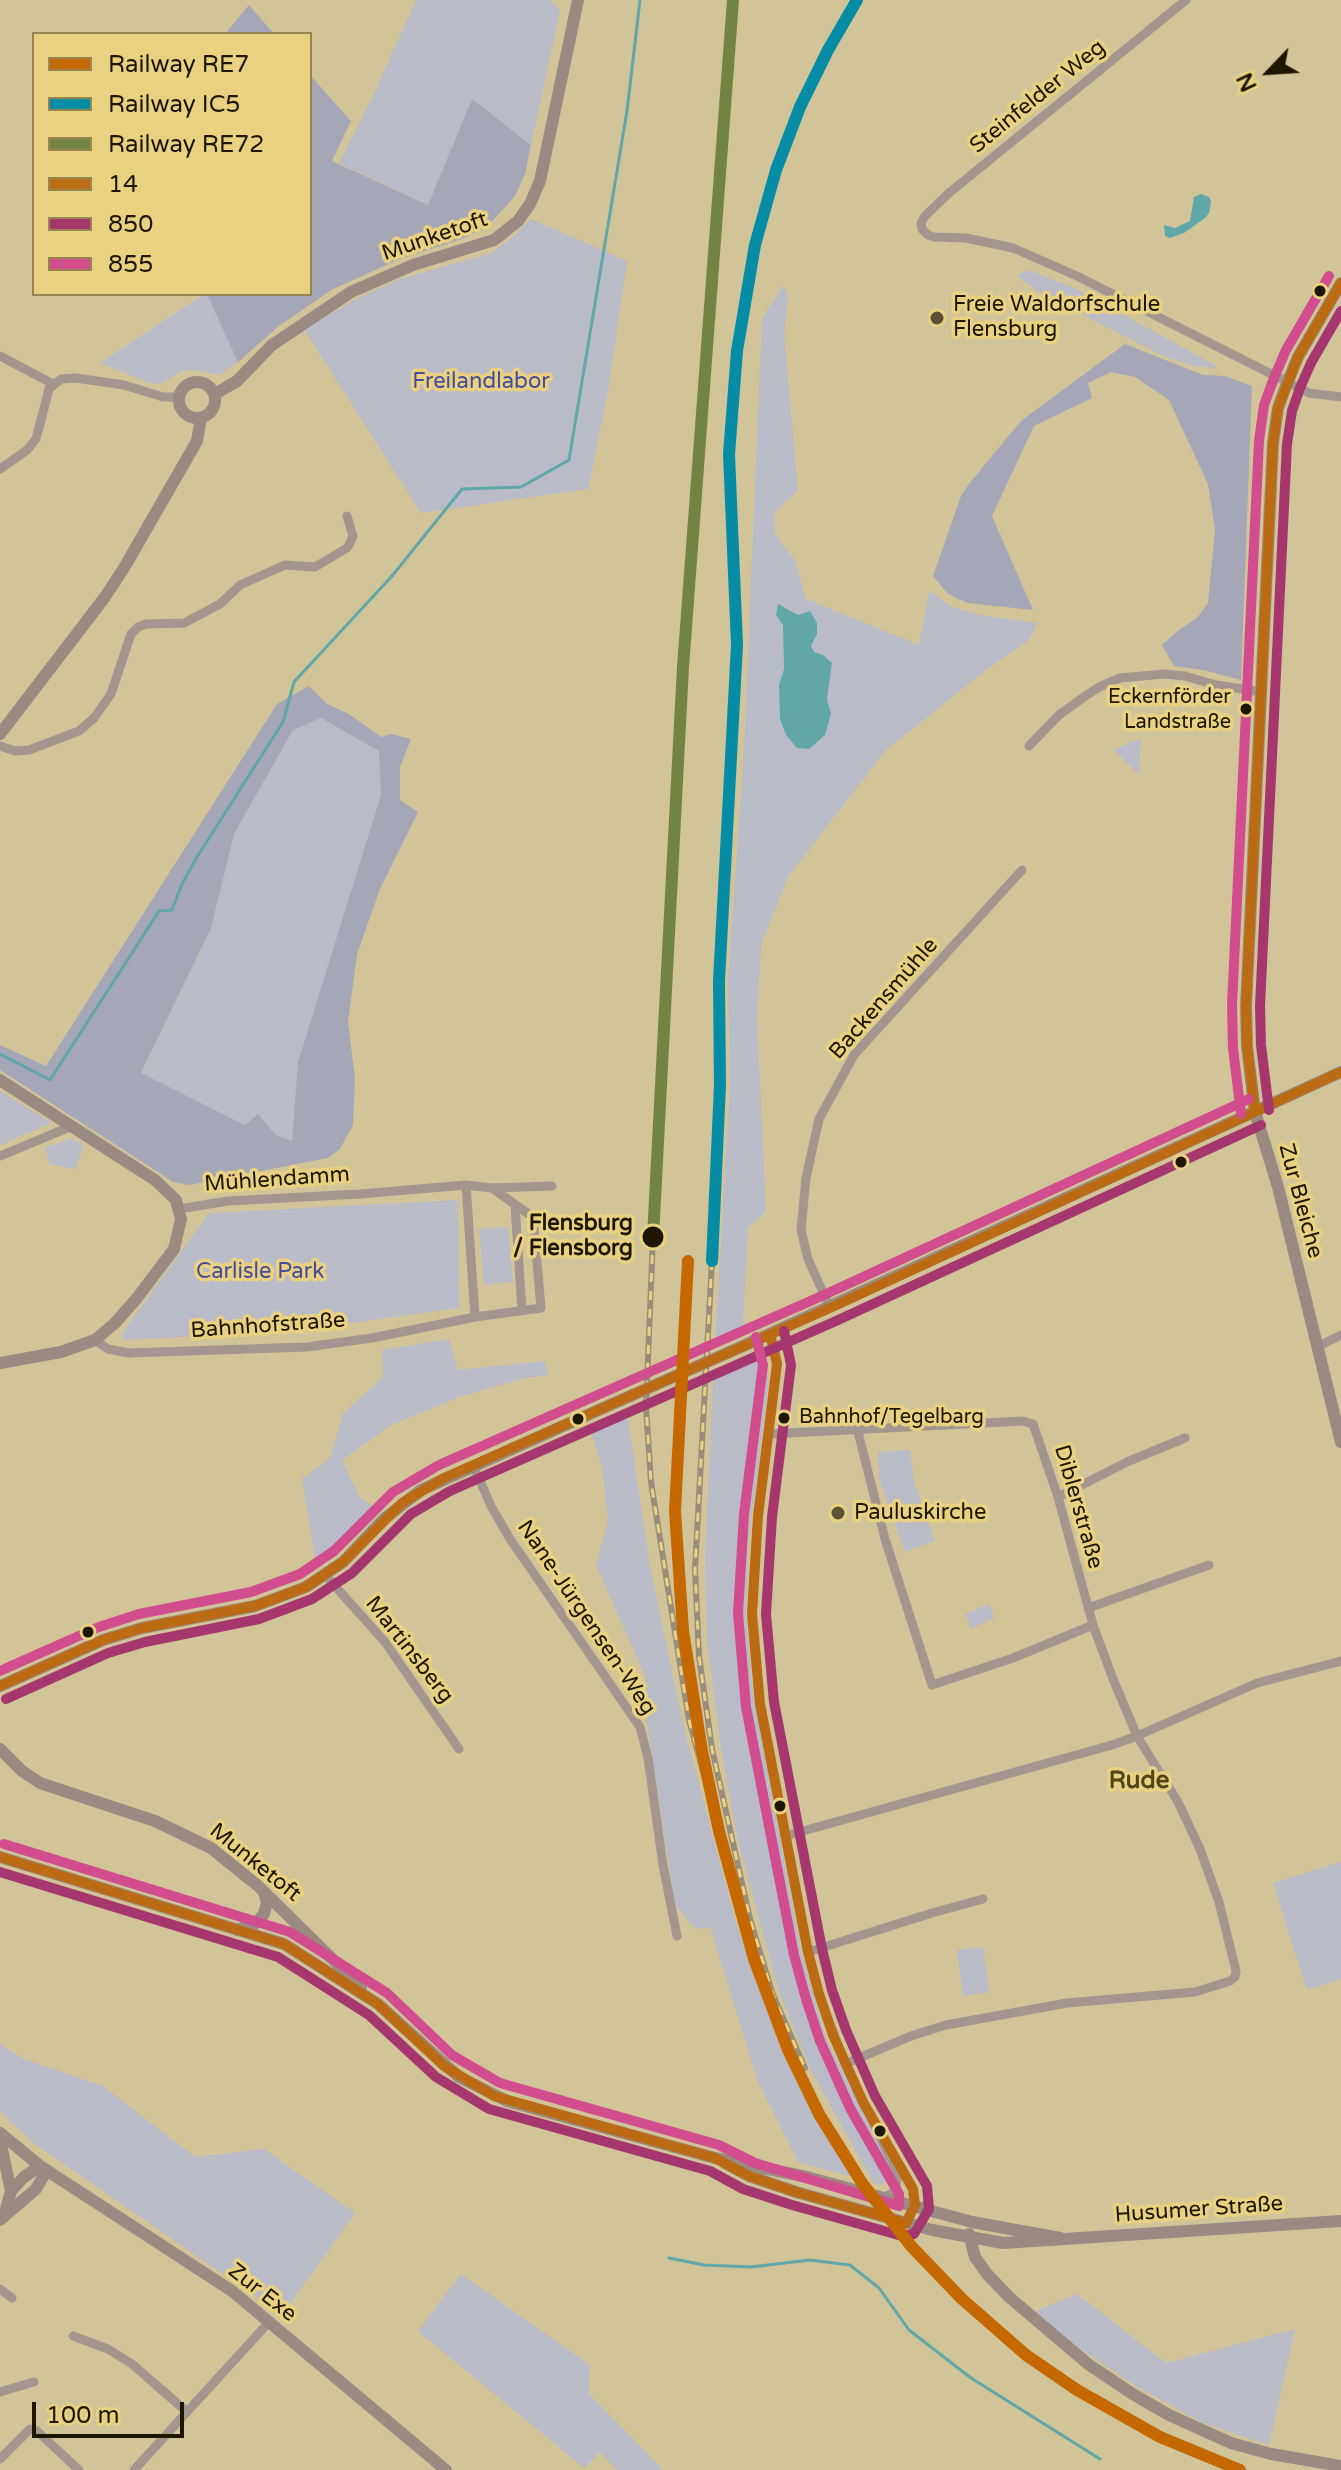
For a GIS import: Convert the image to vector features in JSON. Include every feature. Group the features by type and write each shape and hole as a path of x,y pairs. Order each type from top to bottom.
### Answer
{"main road":[{"name":"Munketoft","path":"0,734 124,568 197,441 201,418 214,408 215,394 237,381 272,345 351,292 413,265 494,240 518,221 540,181 578,0"},
{"path":"1255,1112 1247,1046 1246,1003 1273,443 1278,408 1298,357 1341,283"},
{"path":"201,418 182,409 180,397 186,386 198,382 209,386 215,394"},
{"path":"0,1686 103,1640 142,1628 282,1598 326,1576 402,1503 444,1478 830,1308 1341,1072"},
{"name":"Mühlendamm","path":"0,1080 155,1180 170,1193 179,1209"},
{"name":"Zur Bleiche","path":"1255,1112 1278,1187 1341,1442"},
{"path":"0,1363 61,1352 95,1340 115,1323 174,1249 180,1231 179,1209"},
{"name":"Munketoft","path":"0,1749 22,1771 40,1783 155,1821 211,1848 322,1946 378,2004"},
{"name":"Husumer Straße","path":"4,1858 284,1944 378,2004 444,2066 494,2096 715,2158 834,2184 972,2222 1060,2238"},
{"path":"237,1930 256,1923 264,1914 267,1902 264,1892"},
{"name":"Zur Exe","path":"0,2133 43,2168 232,2291 446,2470"},
{"path":"0,2140 11,2191"},
{"name":"Husumer Straße","path":"715,2158 749,2176 969,2239 1014,2243 1341,2221"},
{"path":"2,2217 11,2191 24,2177 43,2168"},
{"path":"2,2217 36,2189 43,2168"},
{"path":"972,2222 969,2239 975,2257 987,2274 1009,2297 1088,2364 1131,2393 1169,2415 1231,2443 1271,2454 1341,2466"}],"street":[{"name":"Steinfelder Weg","path":"1186,0 949,193 925,216 922,229 934,237 966,238 1013,248 1077,276 1287,383"},
{"path":"0,356 53,384"},
{"path":"0,469 27,450 36,439 49,389 61,379 76,378 124,385 163,397 180,397"},
{"path":"1287,383 1309,393 1341,397"},
{"path":"0,746 15,751 29,750 79,731 94,718 111,694 131,634 146,624 184,623 220,604 240,585 285,565 315,567 347,548 353,536 347,516"},
{"path":"1029,746 1059,715 1099,687 1120,678 1174,675 1262,692"},
{"name":"Backensmühle","path":"830,1308 808,1259 801,1230 806,1178 819,1119 854,1055 1022,870"},
{"path":"0,1156 72,1126"},
{"path":"466,1185 475,1317"},
{"name":"Mühlendamm","path":"179,1209 228,1201 466,1185 492,1188 552,1186"},
{"path":"492,1188 515,1205 522,1310"},
{"name":"Bahnhofstraße","path":"95,1340 108,1349 129,1353 307,1347 541,1308 533,1217 515,1205"},
{"path":"770,1334 777,1364 758,1516 752,1614 760,1704 808,1952 833,2035 898,2174 895,2191 884,2198"},
{"path":"1317,1347 1341,1335"},
{"name":"Diblerstraße","path":"770,1434 1023,1421 1033,1424 1058,1497 1093,1625 1137,1736 1178,1802 1200,1849 1219,1902 1235,1977 1195,1992 1067,2003 946,2025 845,2064"},
{"path":"857,1428 885,1539 932,1685 1013,1658 1093,1625"},
{"path":"1058,1497 1129,1461 1185,1438"},
{"name":"Nane-Jürgensen-Weg","path":"474,1467 510,1539 640,1727 648,1758 664,1875 677,1936"},
{"path":"1088,1608 1209,1565"},
{"name":"Martinsberg","path":"326,1576 385,1642 459,1749"},
{"path":"785,1836 1076,1756 1137,1736 1257,1683 1341,1661"},
{"path":"808,1952 983,1899"},
{"path":"884,2142 913,2189 915,2205 906,2223"},
{"path":"0,2289 12,2298"},
{"path":"134,2470 269,2322"},
{"path":"73,2336 108,2349 132,2364 186,2411"},
{"path":"0,2392 34,2382"},
{"path":"0,2459 30,2429 37,2431 79,2470"}],"green space":[{"path":"416,0 551,0 560,11 531,145 472,99 428,205 339,163"},
{"name":"Freilandlabor","path":"531,219 627,261 608,391 588,489 421,513 304,329 358,298 400,279 491,253"},
{"path":"1029,270 1074,288 1216,368 1193,366 1163,356 1041,293 1019,278 1018,275"},
{"path":"783,285 788,296 784,335 798,490 774,513 775,534 795,561 806,599 919,645 929,591 952,607 980,615 1037,623 1028,641 990,667 885,751 788,877 761,945 757,1020 766,1211 748,1228 743,1320 747,1334 715,1345 730,1086 728,979 744,749 762,319","holes":["790,609 817,634 811,646 814,653 823,655 832,663 827,699 831,714 825,735 779,686 784,669 783,625"]},
{"path":"201,296 208,296 238,362 219,375 196,370 182,371 160,384 100,363"},
{"path":"321,718 380,751 381,795 298,1063 293,1141 276,1135 258,1114 246,1125 141,1074 211,928 234,834 293,730"},
{"path":"1141,738 1139,775 1114,750"},
{"path":"0,1091 52,1123 0,1145"},
{"path":"71,1138 83,1146 76,1169 50,1165 45,1148"},
{"name":"Carlisle Park","path":"458,1200 459,1308 292,1331 125,1340 121,1335 209,1213"},
{"path":"508,1227 513,1282 484,1285 479,1229"},
{"path":"449,1339 458,1370 544,1361 549,1375 526,1378 465,1395 391,1425 342,1460 360,1498 375,1507 316,1563 302,1479 330,1458 343,1414 383,1377 382,1350"},
{"path":"757,1357 765,1361 769,1382 748,1544 746,1616 753,1694 802,1955 826,2038 889,2164 892,2173 880,2185 874,2183 810,2069 778,1988 738,1841 721,1749 707,1641 705,1560 713,1377 749,1358"},
{"path":"627,1413 650,1566 685,1733 738,1929 782,2052 813,2115 852,2177 798,2162 758,2082 710,1927 695,1929 675,1905 647,1723 645,1676 596,1565 608,1520 602,1467 590,1429"},
{"path":"910,1450 914,1481 935,1541 905,1552 879,1479 878,1452"},
{"path":"989,1604 994,1618 971,1629 965,1614"},
{"path":"1341,1862 1341,1979 1307,1990 1273,1883"},
{"path":"983,1947 989,1992 963,1996 957,1950"},
{"path":"0,2044 24,2059 103,2086 195,2157 264,2149 355,2213 282,2315 32,2142 0,2111"},
{"path":"461,2274 590,2365 589,2394 663,2470 617,2470 600,2452 584,2468 418,2331"},
{"path":"1077,2294 1166,2363 1295,2329 1269,2445 1203,2423 1136,2386 1067,2340 1036,2311"}],"shaded area":[{"path":"249,5 272,32 227,32"},
{"path":"312,77 351,121 332,161 428,205 472,99 531,145 525,174 515,196 487,227 465,238 400,259 333,289 279,326 238,362 208,296 312,296"},
{"path":"1125,344 1203,375 1225,376 1252,386 1241,680 1174,666 1162,645 1197,618 1208,603 1215,530 1208,484 1169,400 1135,377 1111,372 1088,383 1092,398 1034,426 992,516 1033,610 967,603 948,594 933,576 961,496 968,485 1021,421"},
{"path":"309,686 327,704 349,714 381,737 391,734 411,739 400,767 400,800 418,812 380,889 357,954 348,1022 355,1079 353,1125 340,1149 328,1158 189,1185 173,1182 0,1070 0,1045 46,1066 277,704","holes":["321,718 379,751 381,795 298,1062 292,1141 276,1135 258,1114 245,1125 141,1073 211,928 234,834 293,730"]}],"water":[{"path":"1201,194 1209,197 1211,202 1205,218 1184,233 1170,238 1165,236 1164,225 1175,228 1190,221 1194,197"},
{"path":"778,604 798,615 810,611 817,623 817,634 811,646 814,652 832,663 827,699 831,714 825,735 809,749 797,748 786,735 780,719 779,685 784,669 783,625 776,615"}],"waterway":[{"path":"0,1054 50,1080 159,911 172,910 197,857 283,722 294,682 392,576 462,489 521,487 569,460 627,111 640,0"},
{"path":"669,2258 704,2265 751,2267 810,2260 850,2265 879,2288 909,2330 971,2378 1100,2459"}],"railway":[{"path":"653,1237 646,1407 651,1482 689,1720 718,1826"},
{"path":"712,1261 695,1569 699,1656 712,1749 750,1919 773,1995 805,2068"}],"rail line":[{"name":"RE72","path":"653,1237 683,667 733,0"},
{"name":"IC5","path":"712,1261 720,1085 719,981 737,645 729,454 737,351 755,245 776,170 800,107 857,0"},
{"name":"RE7","path":"688,1261 675,1511 683,1631 702,1751 719,1831 754,1959 788,2050 819,2114 862,2183 911,2246 962,2299 1026,2355 1077,2390 1160,2437 1240,2470"}],"transit line":[{"name":"855","path":"1241,1114 1233,1048 1232,1005 1259,441 1264,405 1274,378 1286,350 1329,276"},
{"name":"14","path":"1255,1112 1246,1006 1273,443 1278,408 1298,357 1341,283"},
{"name":"850","path":"1269,1110 1260,1006 1287,444 1292,411 1300,388 1341,311"},
{"name":"14","path":"0,1686 103,1640 142,1628 255,1606 306,1587 343,1562 402,1503 444,1478 830,1308 1341,1072"},
{"name":"855","path":"0,1671 99,1627 139,1614 251,1592 300,1574 334,1551 393,1492 439,1465 824,1295 1249,1099"},
{"name":"850","path":"6,1699 108,1653 145,1642 259,1619 312,1599 352,1573 411,1514 450,1491 836,1321 1261,1125"},
{"name":"850","path":"0,1872 278,1957 369,2015 436,2077 489,2109 710,2171 743,2189 792,2205 902,2236 914,2234 929,2209 927,2186 875,2096 832,1990 774,1702 766,1614 772,1517 791,1365 784,1331"},
{"name":"14","path":"0,1857 284,1944 378,2004 444,2066 494,2096 715,2158 749,2176 796,2192 906,2223 915,2205 913,2189 863,2102 833,2035 819,1994 808,1952 760,1704 752,1614 758,1516 777,1364 770,1334"},
{"name":"855","path":"4,1844 290,1932 387,1993 452,2055 500,2083 719,2145 755,2163 899,2206 899,2194 850,2108 820,2041 806,1999 794,1955 746,1707 738,1613 744,1514 763,1365 756,1337"}],"place":[{"name":"Freie Waldorfschule Flensburg","path":"937,318"},
{"name":"Eckernförder Landstraße","path":"1246,709"},
{"name":"Flensburg / Flensborg","path":"653,1237"},
{"name":"Bahnhof/Tegelbarg","path":"784,1418"},
{"name":"Pauluskirche","path":"838,1513"}],"district":[{"name":"Rude","path":"1139,1782"}]}
